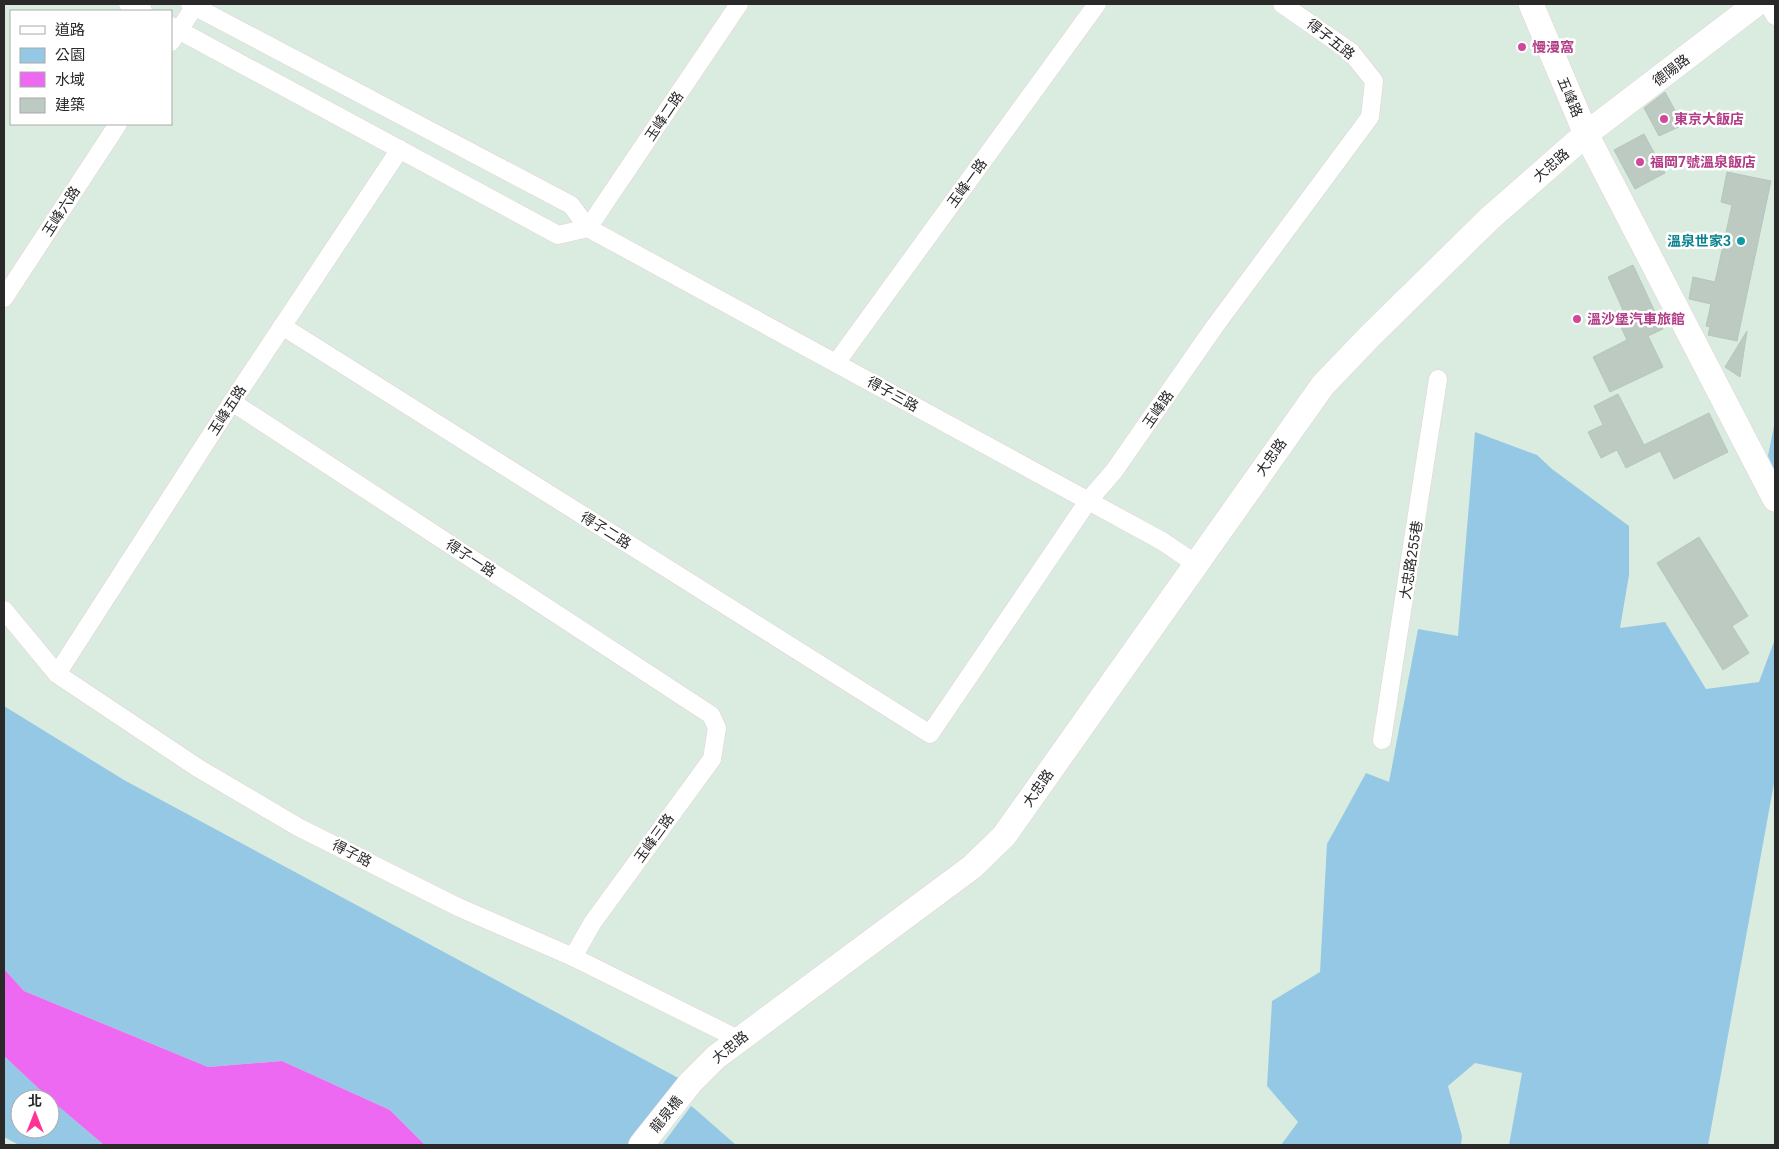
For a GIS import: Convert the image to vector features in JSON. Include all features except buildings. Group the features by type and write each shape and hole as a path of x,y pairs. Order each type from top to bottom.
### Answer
{"street":[{"path":"128,4 141,10"},
{"name":"玉峰二路","path":"588,228 739,4"},
{"name":"玉峰一路","path":"836,363 1097,4"},
{"name":"得子五路","path":"1282,4 1351,52 1374,81"},
{"name":"五峰路","path":"1531,4 1586,134"},
{"name":"德陽路","path":"1586,134 1756,4"},
{"path":"1768,4 1775,16"},
{"path":"192,5 571,205 588,228 558,235 400,149 174,33 192,5"},
{"name":"玉峰路","path":"930,734 1088,501 1114,471 1215,326 1370,117 1374,81"},
{"name":"玉峰六路","path":"4,298 117,125"},
{"path":"1586,134 1775,499"},
{"name":"大忠路","path":"691,1082 716,1057 738,1039 972,867 1004,836 1323,385 1369,337 1489,220 1586,134"},
{"name":"玉峰五路","path":"57,674 232,402 400,149"},
{"name":"得子三路","path":"588,228 1162,541 1196,564"},
{"name":"得子二路","path":"282,326 930,734"},
{"name":"大忠路255巷","path":"1382,740 1438,379"},
{"name":"得子一路","path":"232,402 711,715"},
{"name":"得子路","path":"4,610 57,674 198,768 298,827 458,906 573,957 738,1039"},
{"name":"玉峰三路","path":"573,957 593,922 712,759 717,728 711,715"},
{"name":"龍泉橋","path":"641,1145 691,1082"}],"green space":[{"path":"1775,421 1775,471 1768,456"},
{"path":"1475,432 1537,455 1552,469 1629,526 1629,575 1620,628 1665,622 1706,689 1759,682 1775,639 1775,778 1708,1145 1509,1145 1522,1073 1475,1063 1448,1086 1462,1136 1461,1145 1281,1145 1298,1122 1267,1086 1272,1001 1320,972 1327,844 1366,773 1389,782 1418,629 1458,636"},
{"path":"4,706 124,780 684,1081 631,1145 425,1145 390,1110 282,1061 208,1067 24,991 4,969"},
{"path":"4,1056 39,1089 10,1089 10,1139 60,1139 60,1108 104,1145 19,1145 4,1137"},
{"path":"691,1106 695,1109 736,1145 662,1145"}],"water":[{"path":"4,969 24,991 208,1067 282,1061 390,1110 425,1145 104,1145 60,1108 60,1089 39,1089 4,1056"}],"place":[{"name":"慢漫窩","path":"1522,47"},
{"name":"東京大飯店","path":"1664,119"},
{"name":"福岡7號溫泉飯店","path":"1640,162"},
{"name":"溫泉世家3","path":"1741,241"},
{"name":"溫沙堡汽車旅館","path":"1577,319"}]}
